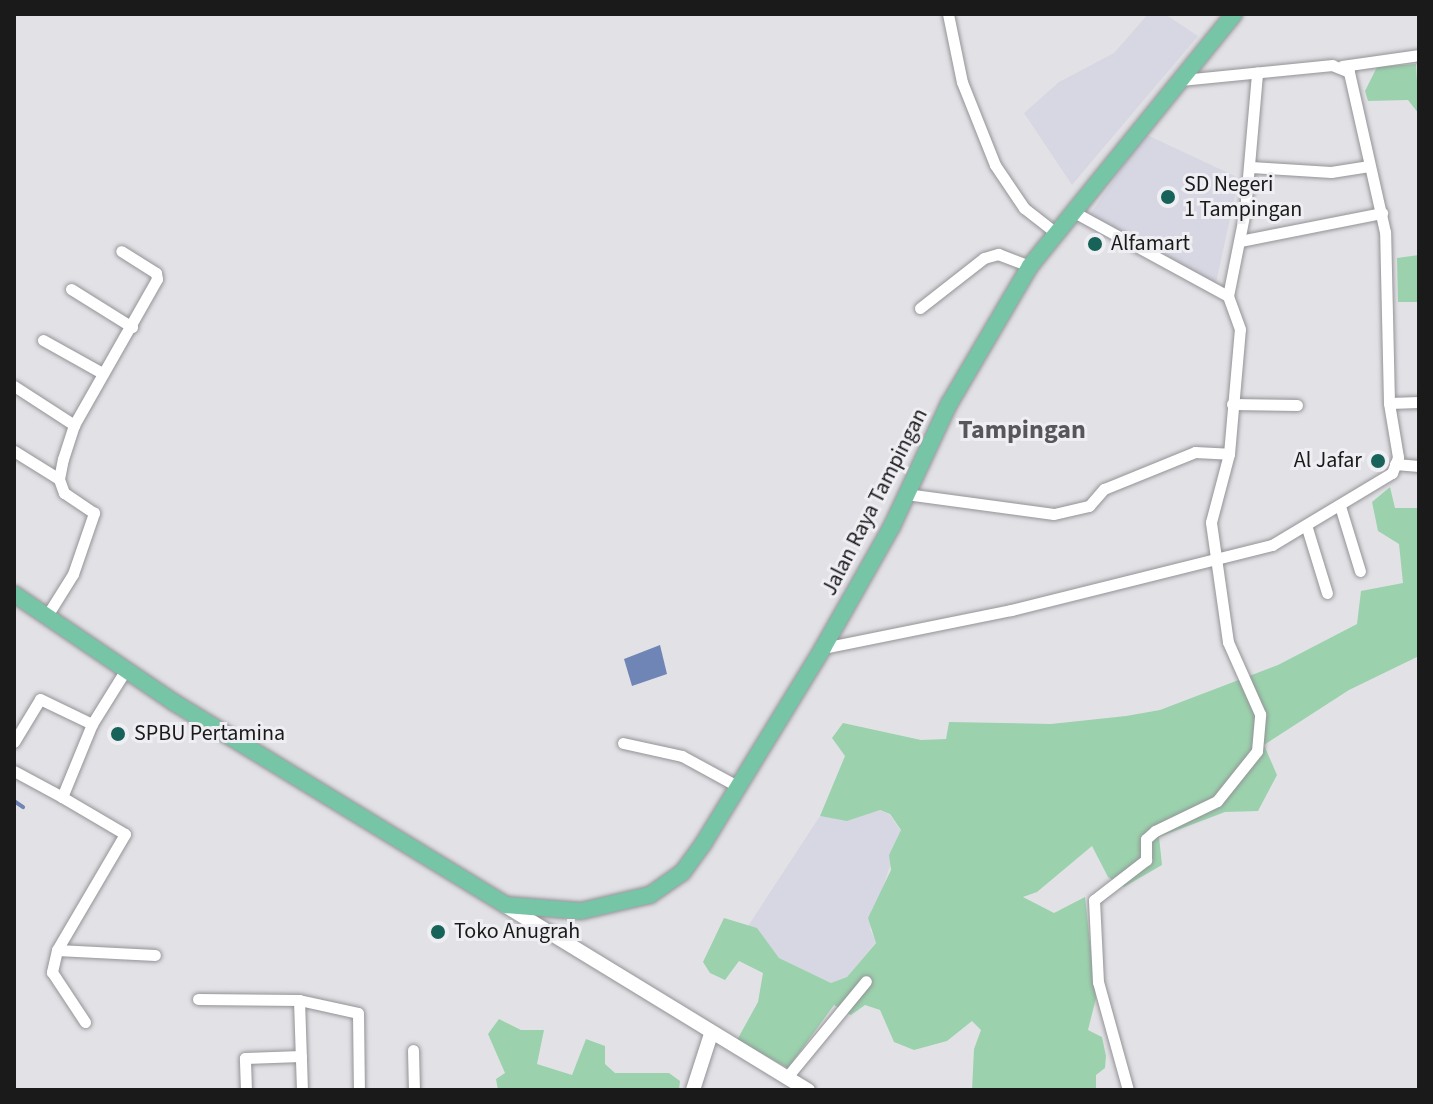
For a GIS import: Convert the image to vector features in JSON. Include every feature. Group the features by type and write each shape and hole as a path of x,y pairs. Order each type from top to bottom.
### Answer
{"main road":[{"name":"Jalan Raya Tampingan","path":"506,905 581,911 650,895 682,873 823,648 906,494 949,404 1030,266 1234,14"},
{"path":"14,594 48,614 125,671 506,905"}],"street":[{"path":"948,14 962,82 995,165 1024,208 1055,232"},
{"path":"1179,81 1342,66 1419,55"},
{"path":"823,648 1011,610 1272,545 1379,485 1395,464 1389,403 1382,213 1368,166 1352,81 1342,66"},
{"path":"1128,1090 1098,982 1094,900 1146,860 1146,839 1155,831 1217,801 1257,751 1260,714 1228,642 1211,511 1229,454 1240,329 1228,296 1251,167 1257,73"},
{"path":"1251,167 1317,172 1368,166"},
{"path":"1072,211 1228,296"},
{"path":"1240,241 1382,213"},
{"path":"48,614 73,574 94,513 64,493 59,479 74,425 102,373 154,290 156,273 121,251"},
{"path":"920,308 984,258 998,254 1030,266"},
{"path":"71,289 132,327"},
{"path":"43,340 102,373"},
{"path":"14,386 74,425"},
{"path":"1389,403 1419,402"},
{"path":"1232,404 1297,405"},
{"path":"14,451 59,479"},
{"path":"906,494 1054,514 1081,509 1104,489 1186,455 1229,454"},
{"path":"1395,464 1419,466"},
{"path":"1340,506 1360,571"},
{"path":"1307,528 1327,593"},
{"path":"62,797 92,724 125,671"},
{"path":"14,742 40,699 92,724"},
{"path":"623,743 682,756 737,786"},
{"path":"14,771 125,834 57,950 52,972 85,1022"},
{"path":"506,905 711,1034 808,1090"},
{"path":"57,950 155,955"},
{"path":"787,1077 866,981"},
{"path":"198,999 299,1000 358,1013 359,1090"},
{"path":"299,1000 302,1090"},
{"path":"693,1090 711,1034"},
{"path":"413,1050 414,1090"},
{"path":"246,1090 245,1058 301,1056"}],"shaded area":[{"path":"1148,14 1165,14 1198,36 1072,185 1024,113 1059,82 1114,53"},
{"name":"SD Negeri 1 Tampingan","path":"1145,134 1239,178 1216,283 1089,216"},
{"path":"879,810 889,814 901,831 870,929 876,942 847,977 831,983 779,958 757,929 748,926 820,816 847,820"}],"green space":[{"path":"1416,64 1419,114 1408,100 1368,101 1365,91 1377,67"},
{"path":"1419,255 1419,302 1398,302 1397,258"},
{"path":"1390,487 1395,508 1419,508 1419,656 1349,690 1264,745 1277,775 1258,811 1225,812 1159,837 1162,865 1124,887 1108,877 1092,846 1037,892 1023,897 1054,913 1085,897 1096,998 1088,1030 1102,1037 1106,1056 1105,1068 1096,1075 1096,1090 972,1090 974,1049 981,1030 972,1021 947,1041 914,1050 894,1042 880,1010 865,1005 851,1015 834,1005 788,1068 737,1040 758,1002 763,973 739,961 725,980 710,973 703,962 724,918 757,928 779,958 831,983 847,977 876,943 868,918 891,870 889,855 901,830 890,814 880,810 847,821 820,816 845,756 832,738 843,723 921,740 946,739 949,722 1051,724 1126,716 1160,710 1278,665 1357,624 1361,591 1403,583 1399,544 1378,531 1372,502"},
{"path":"499,1019 521,1030 544,1030 537,1064 572,1075 586,1039 605,1046 605,1064 615,1073 669,1073 680,1081 679,1090 498,1090 496,1079 505,1073 488,1034"}],"water":[{"path":"660,645 667,674 632,686 624,659"}],"waterway":[{"path":"14,801 23,807"}],"place":[{"name":"SD Negeri 1 Tampingan","path":"1168,197"},
{"name":"Alfamart","path":"1095,244"},
{"name":"Al Jafar","path":"1378,461"},
{"name":"SPBU Pertamina","path":"118,734"},
{"name":"Toko Anugrah","path":"438,932"}],"district":[{"name":"Tampingan","path":"1022,430"}]}
